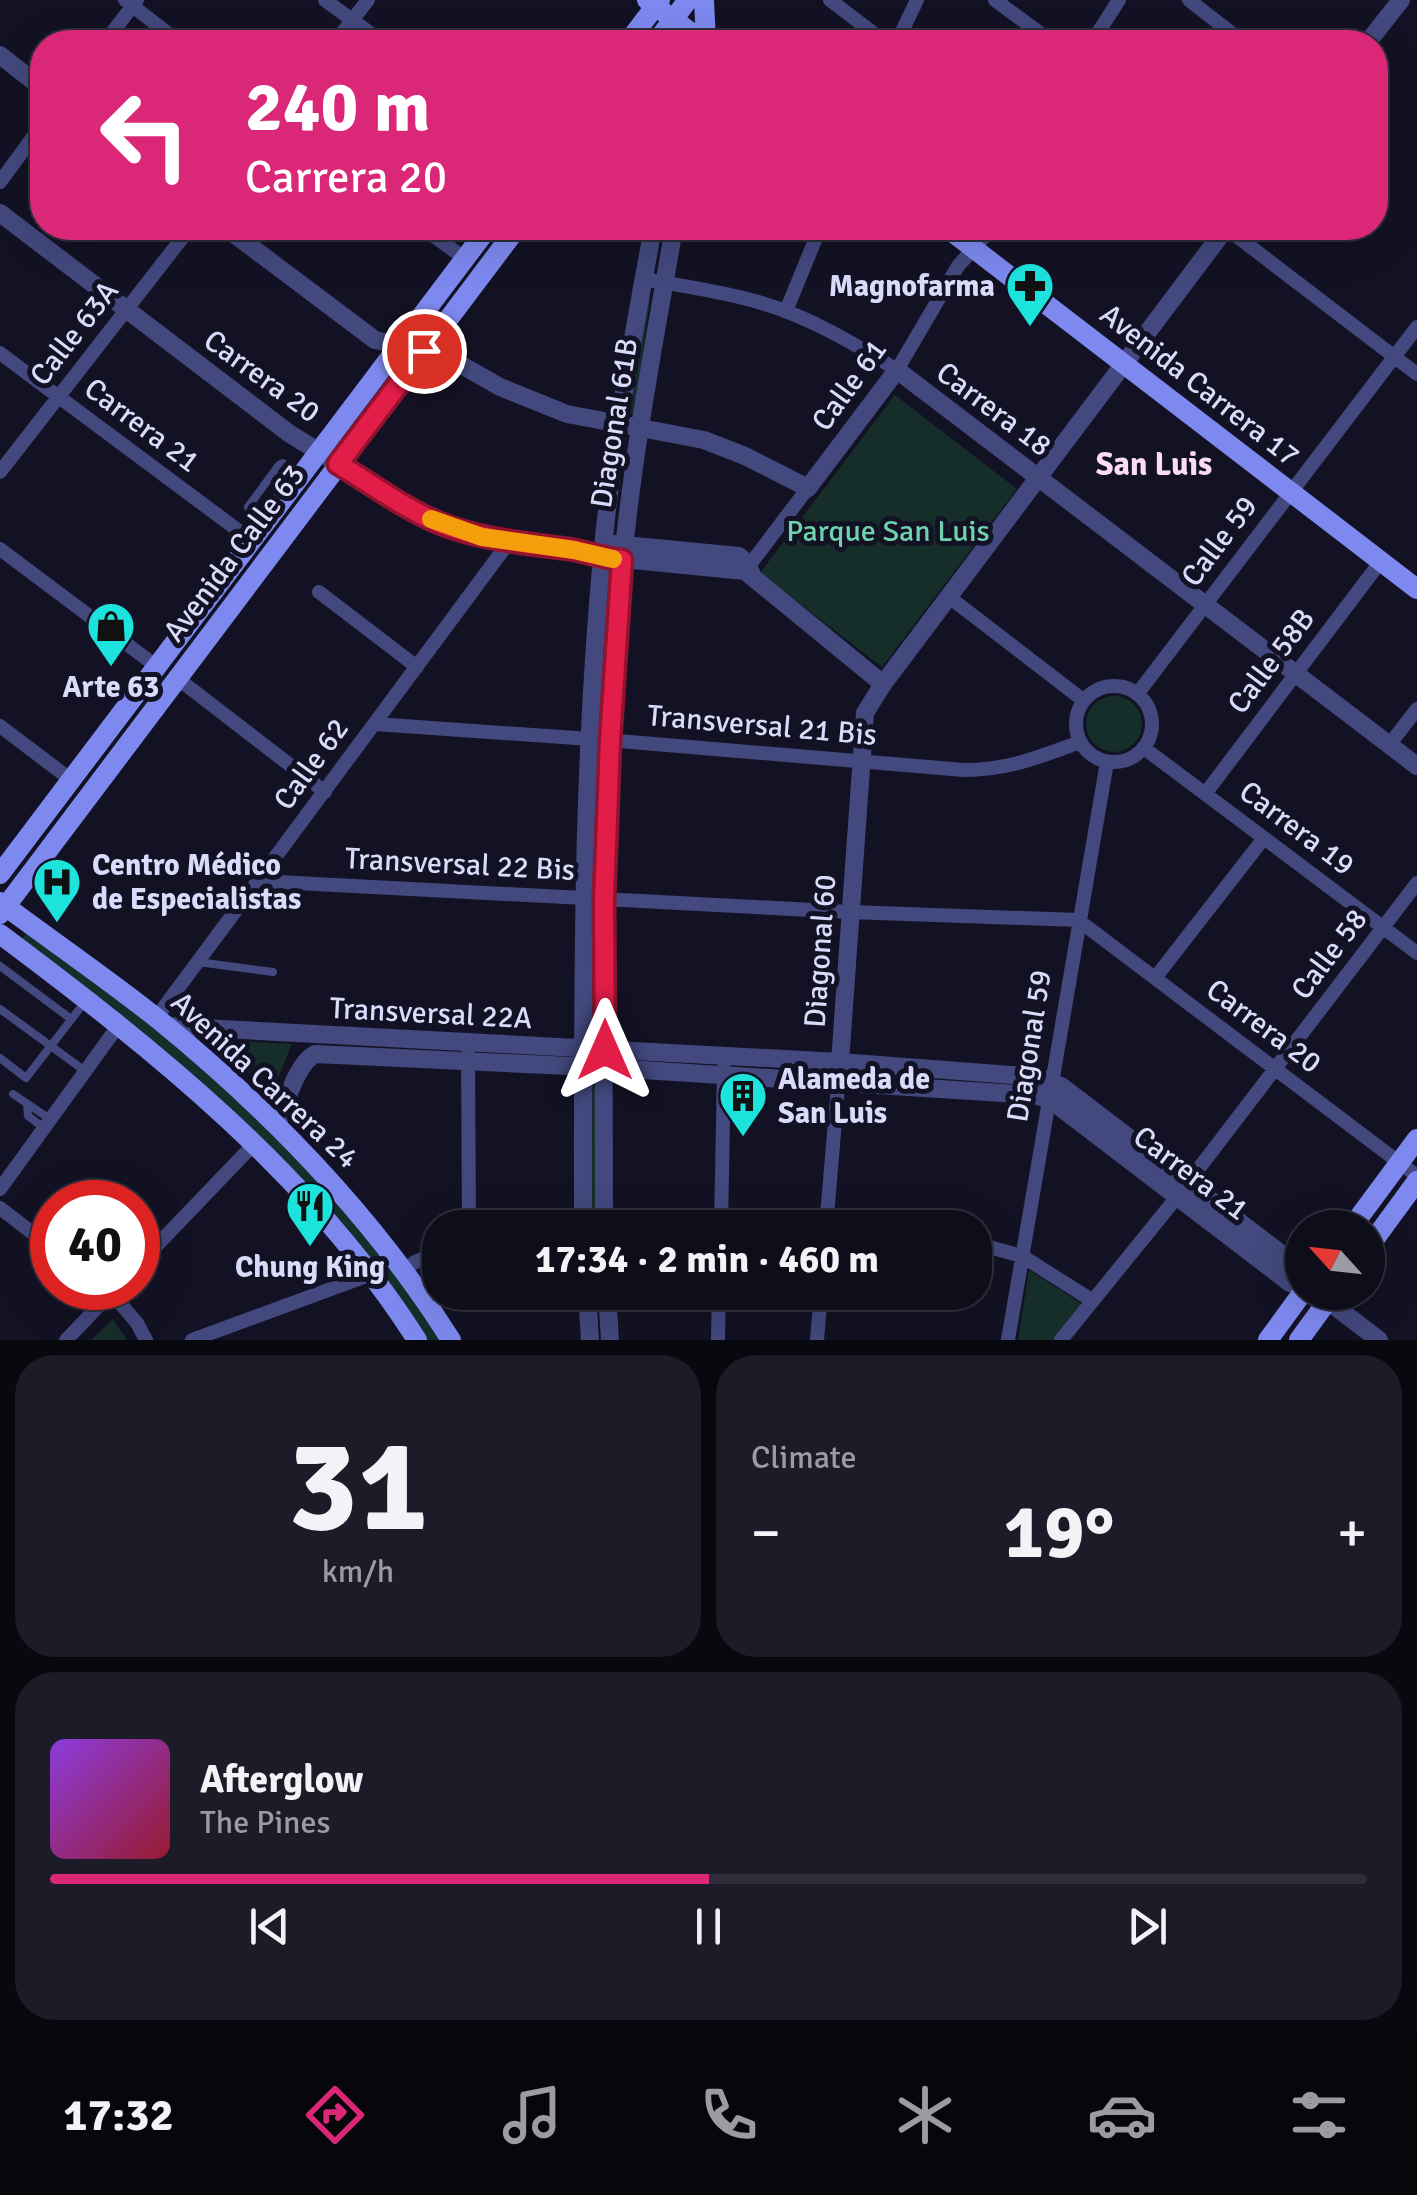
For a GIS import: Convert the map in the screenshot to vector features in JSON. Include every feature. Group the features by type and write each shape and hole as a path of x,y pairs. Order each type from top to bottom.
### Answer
{"main road":[{"path":"688,0 691,30"},
{"path":"694,30 704,0"},
{"path":"636,30 654,2 685,30"},
{"name":"Avenida Calle 63","path":"0,874 478,240"},
{"name":"Avenida Calle 63","path":"2,908 507,240"},
{"name":"Avenida Carrera 17","path":"967,240 1417,588"},
{"name":"Avenida Carrera 24","path":"2,908 161,1022 277,1124 346,1197 404,1270 451,1340"},
{"name":"Avenida Carrera 24","path":"0,934 118,1026 254,1144 305,1195 372,1274 417,1340"},
{"path":"1385,1218 1411,1173 1417,1139"},
{"path":"1371,1210 1411,1173"},
{"path":"1268,1340 1289,1310"},
{"path":"1299,1340 1317,1310"}],"street":[{"path":"326,0 366,30"},
{"path":"344,30 368,0"},
{"path":"830,0 869,30"},
{"path":"903,30 917,0"},
{"path":"995,0 1036,30"},
{"path":"1100,30 1119,0"},
{"path":"1189,0 1228,30"},
{"path":"1377,30 1401,0"},
{"path":"113,30 131,2 165,30"},
{"path":"0,55 30,79"},
{"path":"0,182 30,141"},
{"name":"Carrera 20","path":"0,213 30,236"},
{"name":"Carrera 20","path":"36,240 290,434 419,514 505,547 623,552 749,572"},
{"name":"Calle 63A","path":"0,472 181,240"},
{"path":"242,240 371,338 452,359 500,387 567,414 704,440 808,488"},
{"path":"439,240 464,258"},
{"name":"Diagonal 61B","path":"583,1210 588,738 618,424 651,240"},
{"name":"Diagonal 61B","path":"604,1210 604,899 623,552 672,240"},
{"path":"786,311 815,240"},
{"name":"Calle 61","path":"749,572 897,370 958,266 961,240"},
{"name":"Diagonal 60","path":"828,1210 864,713 1217,240"},
{"path":"1242,240 1417,374"},
{"name":"Carrera 18","path":"644,279 734,295 786,311 825,328 897,370 1417,766"},
{"name":"Calle 59","path":"1138,693 1417,327"},
{"name":"Carrera 21","path":"0,353 257,533"},
{"name":"Calle 62","path":"161,1022 198,962 505,547"},
{"path":"0,549 156,666"},
{"name":"Calle 58B","path":"1205,794 1380,561"},
{"path":"749,572 883,684"},
{"path":"320,592 417,667"},
{"path":"949,597 1083,700"},
{"path":"177,678 325,792"},
{"path":"1113,685 1138,693 1148,706 1152,724 1144,748 1127,760 1107,762 1091,755 1080,742 1075,726 1083,700 1096,689 1113,685"},
{"path":"1390,746 1417,709"},
{"name":"Transversal 21 Bis","path":"375,724 964,770 1018,765 1080,742"},
{"path":"0,726 70,780"},
{"name":"Carrera 19","path":"1144,748 1417,953"},
{"name":"Diagonal 59","path":"1008,1340 1107,762"},
{"path":"1155,978 1264,838"},
{"name":"Transversal 22 Bis","path":"259,880 850,912 1078,920"},
{"name":"Calle 58","path":"1061,1340 1182,1190 1417,883"},
{"name":"Carrera 20","path":"1078,920 1411,1173"},
{"name":"Transversal 22A","path":"161,1022 468,1053"},
{"path":"0,1189 118,1026"},
{"path":"468,1053 469,1210"},
{"name":"Transversal 22A","path":"277,1124 302,1066 310,1055 320,1054 468,1053 605,1059 724,1056 1027,1075 1050,1090"},
{"path":"721,1210 724,1056"},
{"name":"Transversal 22A","path":"605,1059 724,1076 838,1084 1022,1093 1050,1090"},
{"name":"Carrera 21","path":"1050,1090 1182,1190 1285,1278"},
{"path":"160,1242 254,1144"},
{"name":"Carrera 21","path":"1182,1190 1285,1258"},
{"path":"0,1208 30,1231"},
{"path":"992,1248 1022,1256 1093,1300"},
{"path":"404,1270 422,1259"},
{"path":"192,1340 372,1274"},
{"path":"66,1340 92,1310"},
{"path":"127,1310 146,1340"},
{"path":"588,1310 590,1340"},
{"path":"608,1310 610,1340"},
{"path":"718,1340 719,1310"},
{"path":"818,1340 820,1310"},
{"path":"1344,1310 1379,1340"}],"lane":[{"path":"22,982 36,962"},
{"path":"198,962 273,972"},
{"path":"0,966 71,1019"},
{"path":"0,1058 26,1078 86,1000"},
{"path":"0,1009 85,1071"},
{"path":"12,1094 47,1124"}],"green space":[{"path":"647,296 650,300 634,414 628,414"},
{"name":"Parque San Luis","path":"895,395 1017,489 882,667 760,573"},
{"path":"611,577 599,730 595,728 607,581"},
{"path":"1114,696 1133,705 1142,724 1133,743 1114,752 1095,743 1086,724 1095,705"},
{"path":"29,929 185,1055 296,1155 361,1226 440,1340 428,1340 323,1202 21,941"},
{"path":"204,1040 292,1044 272,1092"},
{"path":"593,1083 597,1088 595,1210 590,1210 589,1087"},
{"path":"1029,1270 1082,1304 1053,1340 1018,1340"},
{"path":"113,1319 127,1340 91,1340"}],"slow traffic":[{"path":"431,519 482,537 613,559"}],"place":[{"name":"Magnofarma","path":"1030,328"},
{"name":"Arte 63","path":"111,668"},
{"name":"Centro Médico de Especialistas","path":"57,924"},
{"name":"Alameda de San Luis","path":"743,1138"},
{"name":"Chung King","path":"310,1248"}],"district":[{"name":"San Luis","path":"1154,464"}],"route":[{"path":"424,351 338,464 419,514 458,530 622,560 604,899 605,1050"}]}
